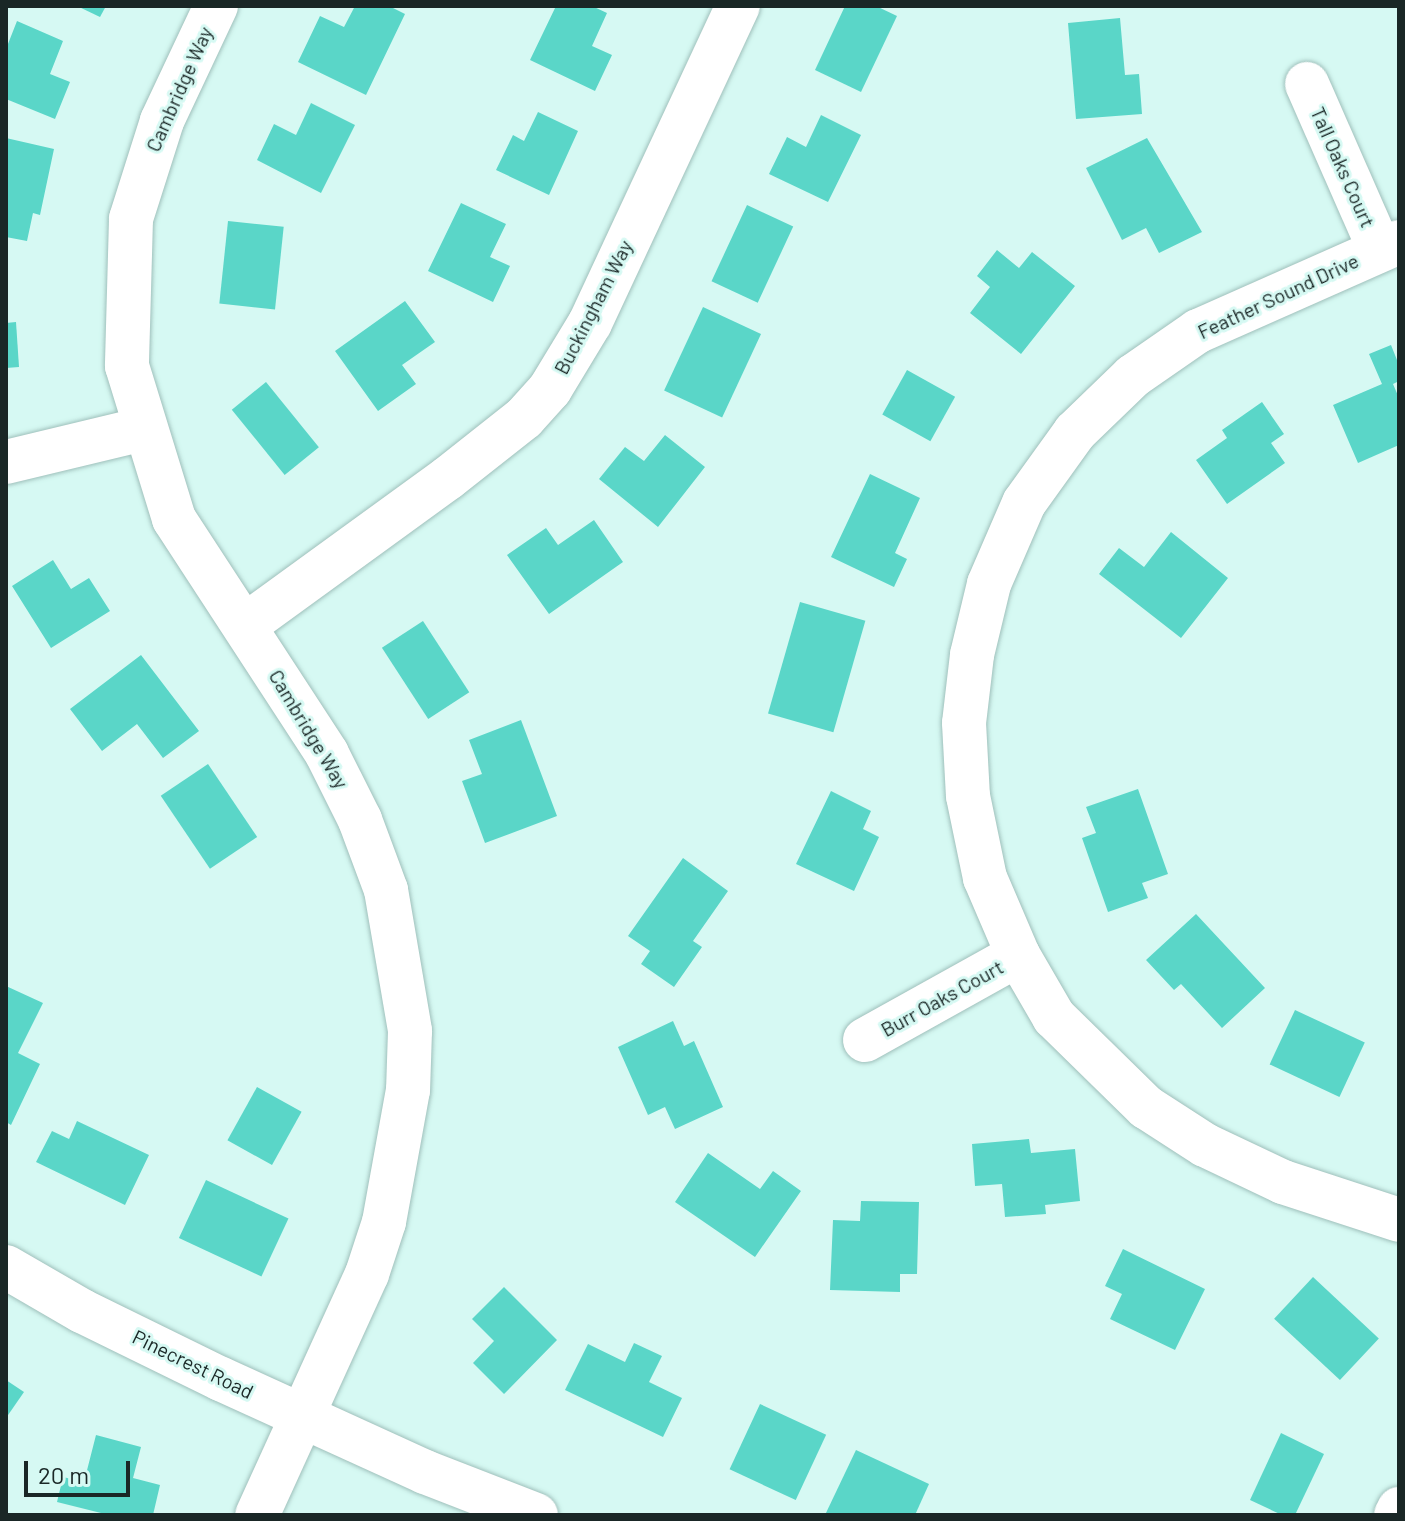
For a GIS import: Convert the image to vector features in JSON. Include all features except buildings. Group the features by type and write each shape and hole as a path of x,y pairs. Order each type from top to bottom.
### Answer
{"street":[{"name":"Cambridge Way","path":"216,6 162,121 131,219 127,366 143,429 174,519 247,624 327,754 360,820 386,890 410,1031 408,1090 384,1222 304,1417 257,1515"},
{"name":"Buckingham Way","path":"247,624 448,478 524,418 550,389 590,323 738,6"},
{"name":"Tall Oaks Court","path":"1307,84 1389,246"},
{"name":"Feather Sound Drive","path":"1389,246 1198,331 1133,376 1075,432 1024,503 989,584 972,655 964,723 968,796 985,878 1018,955 1054,1017 1146,1107 1205,1145 1283,1182 1399,1220"},
{"path":"6,462 143,429"},
{"name":"Burr Oaks Court","path":"865,1040 1018,955"},
{"name":"Pinecrest Road","path":"6,1267 82,1311 304,1417 536,1515"},
{"path":"1396,1515 1399,1509"}]}
